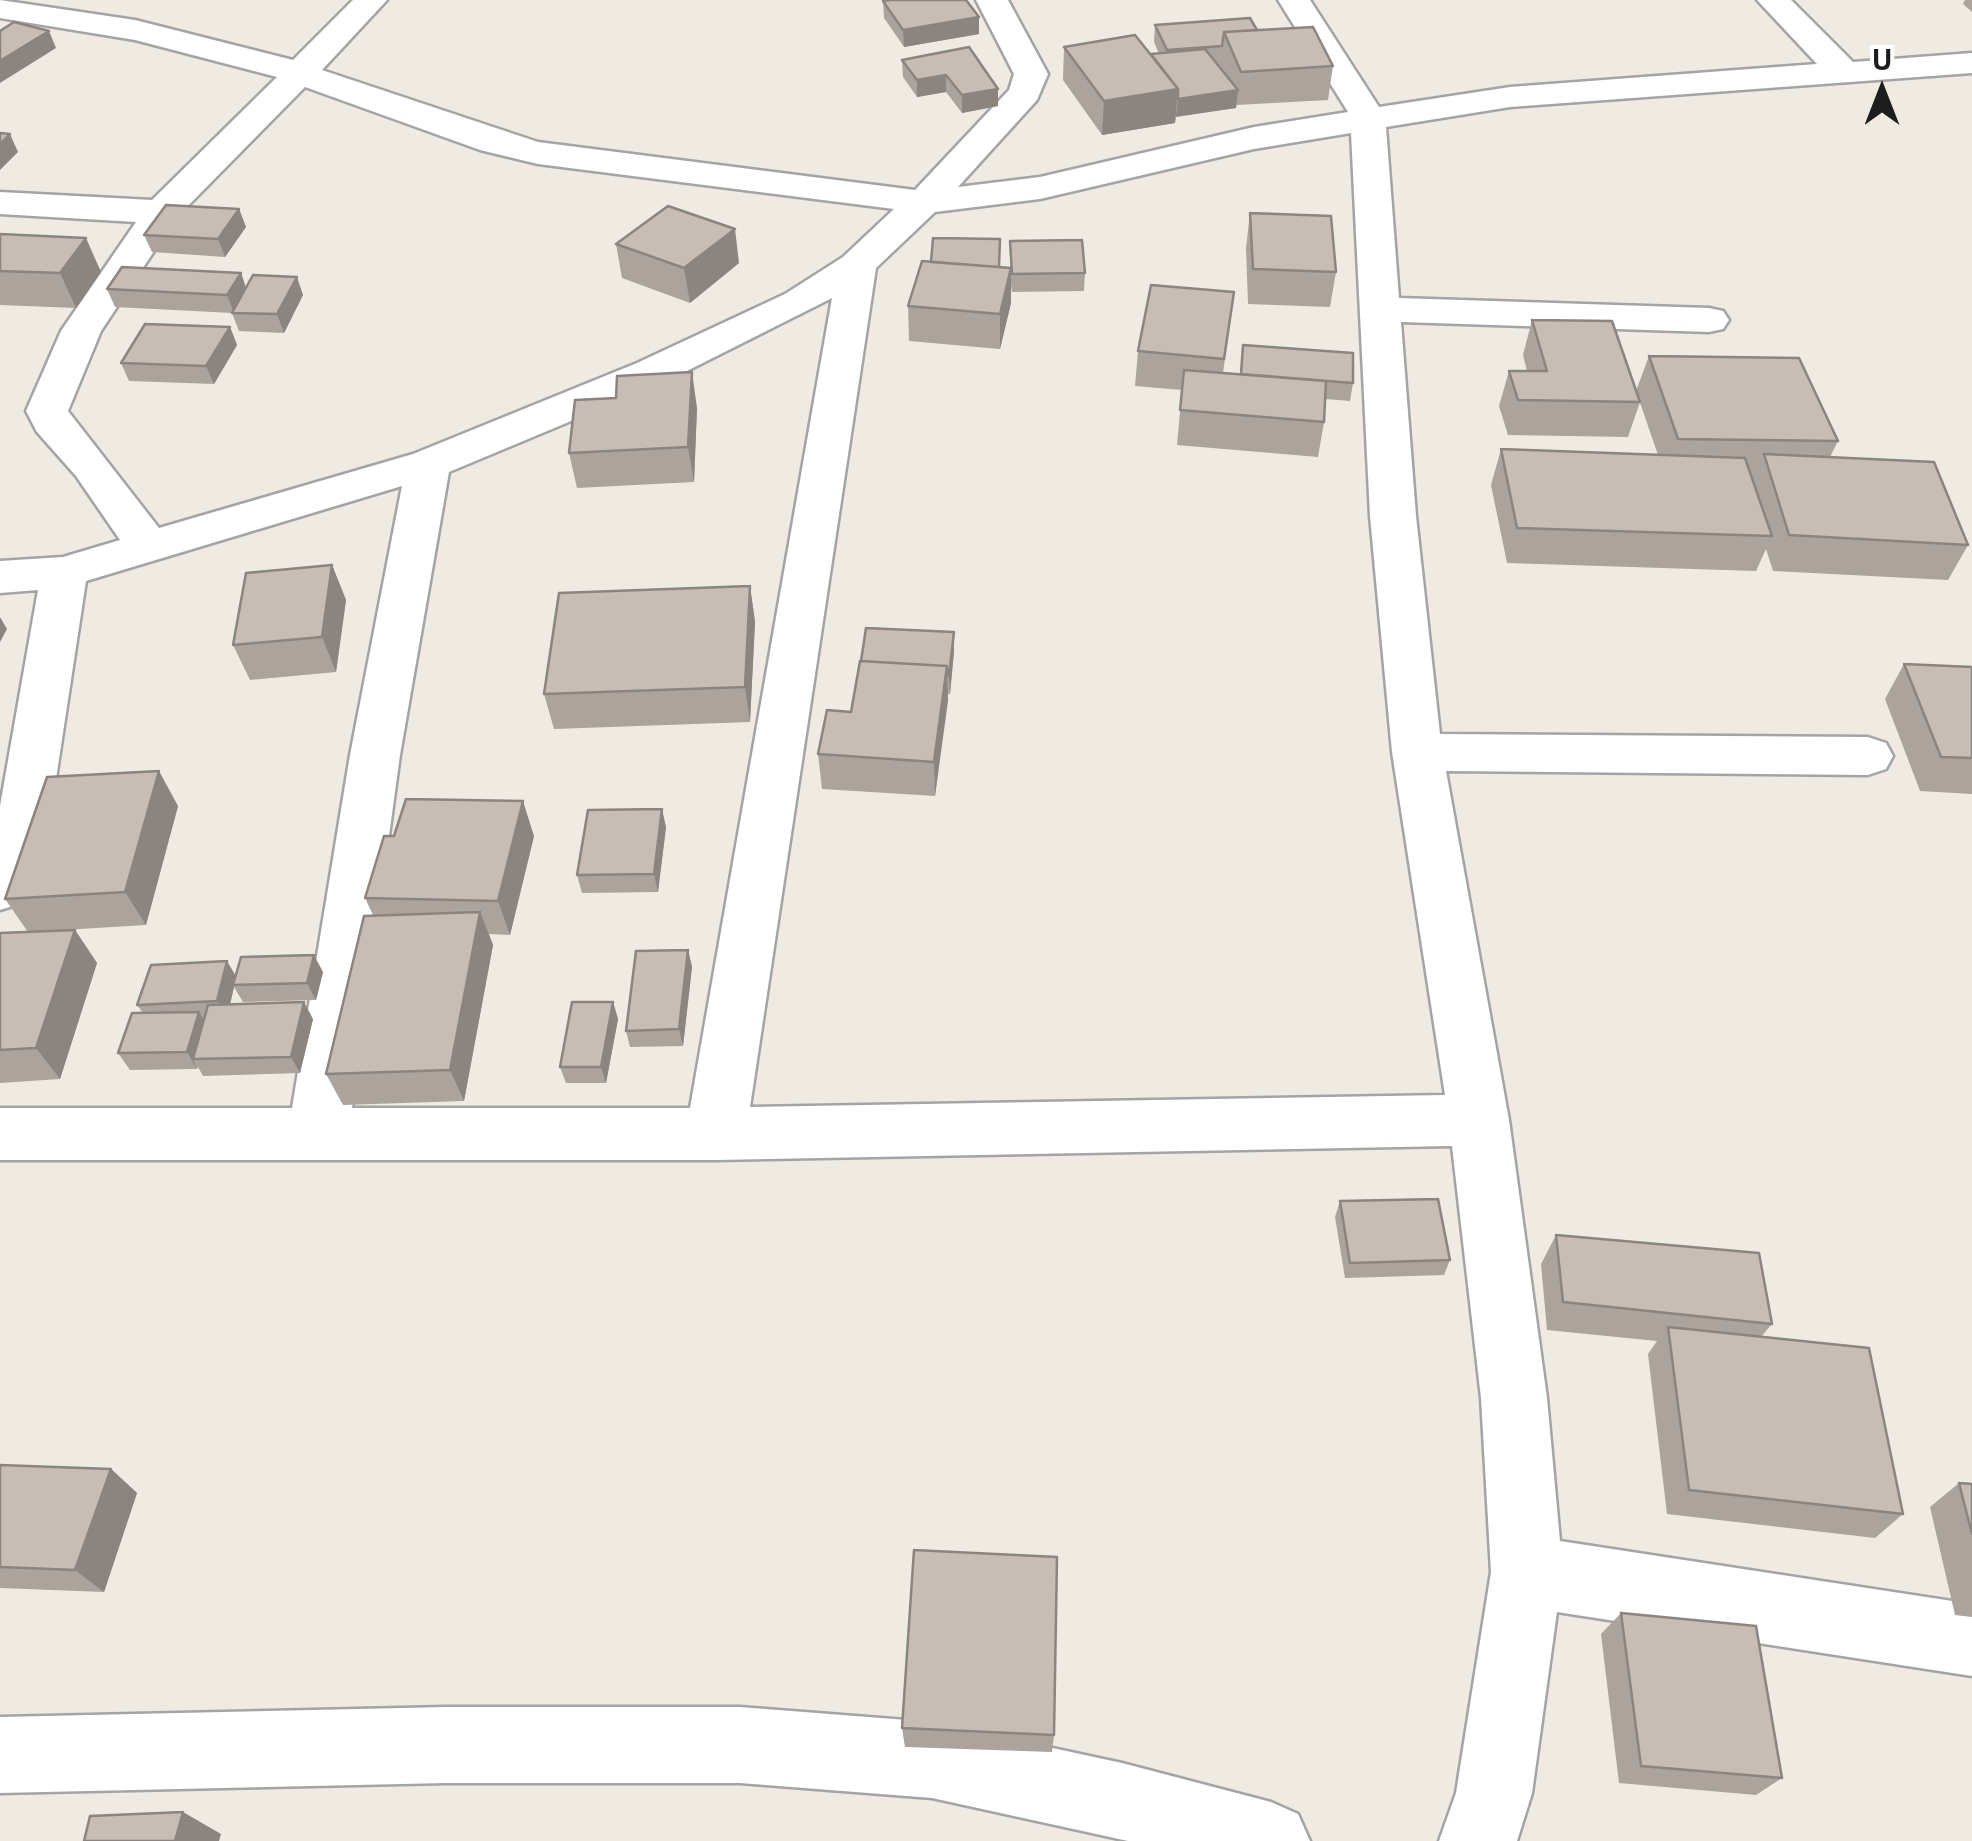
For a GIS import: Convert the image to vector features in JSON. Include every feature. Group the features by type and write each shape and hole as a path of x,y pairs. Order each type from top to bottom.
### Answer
{"street":[{"path":"150,549 91,466 52,423 48,411 81,332 160,212 371,0"},
{"path":"0,577 64,572 428,464 744,330 857,264 924,202 1024,93 1031,74 992,0"},
{"path":"1294,0 1368,117 1392,516 1416,752 1479,1120 1514,1398 1528,1572 1494,1793 1478,1841"},
{"path":"1773,0 1843,71"},
{"path":"0,8 135,30 302,73 538,154 924,202 1040,188 1254,138 1368,117 1510,98 1972,63"},
{"path":"0,203 160,212"},
{"path":"716,1134 857,264"},
{"path":"1378,309 1709,320"},
{"path":"318,1133 374,754 428,464"},
{"path":"0,889 23,825 64,572"},
{"path":"1416,752 1868,756"},
{"path":"0,1134 716,1134 1479,1120"},
{"path":"1528,1572 1972,1640"},
{"path":"0,1755 446,1744 740,1744 932,1760 1122,1801 1270,1841"}],"building":[{"path":"966,0 979,17 903,30 883,1"},
{"path":"1250,18 1257,30 1224,32 1222,46 1167,50 1155,25"},
{"path":"14,22 49,31 0,61 0,31"},
{"path":"1313,27 1333,66 1241,72 1224,32"},
{"path":"1135,35 1178,89 1104,101 1064,47"},
{"path":"969,47 998,89 962,95 946,75 917,80 902,60"},
{"path":"1205,49 1238,90 1178,99 1178,89 1151,54"},
{"path":"166,205 239,209 218,239 144,235"},
{"path":"668,206 735,229 684,268 616,244"},
{"path":"1250,213 1331,216 1336,272 1253,269"},
{"path":"0,234 86,238 60,273 0,271"},
{"path":"933,238 1000,239 999,267 931,262"},
{"path":"1082,240 1085,273 1012,274 1010,241"},
{"path":"922,261 1011,268 1000,314 908,306"},
{"path":"122,267 241,273 227,295 107,289"},
{"path":"253,275 297,277 277,314 232,313"},
{"path":"1151,285 1234,292 1224,359 1138,351"},
{"path":"1532,320 1612,321 1640,402 1518,400 1509,371 1547,371"},
{"path":"145,324 230,327 206,366 121,363"},
{"path":"1243,345 1353,353 1353,383 1241,374"},
{"path":"1649,356 1799,358 1838,441 1678,439"},
{"path":"1184,370 1326,381 1324,422 1180,410"},
{"path":"692,372 688,447 569,453 575,400 616,398 617,376"},
{"path":"1501,449 1745,458 1772,536 1517,528"},
{"path":"1764,454 1934,462 1968,545 1789,535"},
{"path":"332,565 322,637 233,645 246,573"},
{"path":"750,586 745,687 544,694 559,593"},
{"path":"866,628 954,632 949,676 947,666 861,661"},
{"path":"860,661 947,666 934,762 818,754 827,710 851,712"},
{"path":"1904,664 1972,667 1972,758 1941,757"},
{"path":"159,771 125,892 5,899 47,777"},
{"path":"406,799 523,801 498,901 365,898 384,836 394,836"},
{"path":"662,809 654,874 577,875 588,810"},
{"path":"480,912 450,1070 326,1074 364,916"},
{"path":"75,930 36,1048 0,1050 0,933"},
{"path":"688,950 679,1029 626,1031 636,951"},
{"path":"314,955 307,983 233,985 241,957"},
{"path":"227,961 217,1001 137,1005 151,965"},
{"path":"304,1002 291,1057 193,1059 208,1005"},
{"path":"572,1002 613,1002 601,1067 560,1067"},
{"path":"199,1012 187,1052 118,1053 132,1013"},
{"path":"1438,1199 1450,1260 1350,1263 1340,1201"},
{"path":"1556,1235 1759,1253 1772,1324 1563,1302"},
{"path":"1668,1327 1869,1348 1903,1514 1689,1490"},
{"path":"0,1465 111,1469 75,1570 0,1567"},
{"path":"1959,1483 1972,1484 1972,1534"},
{"path":"914,1550 1057,1557 1054,1735 902,1728"},
{"path":"1621,1613 1756,1626 1782,1778 1641,1766"},
{"path":"183,1812 175,1841 84,1841 90,1816"}]}
